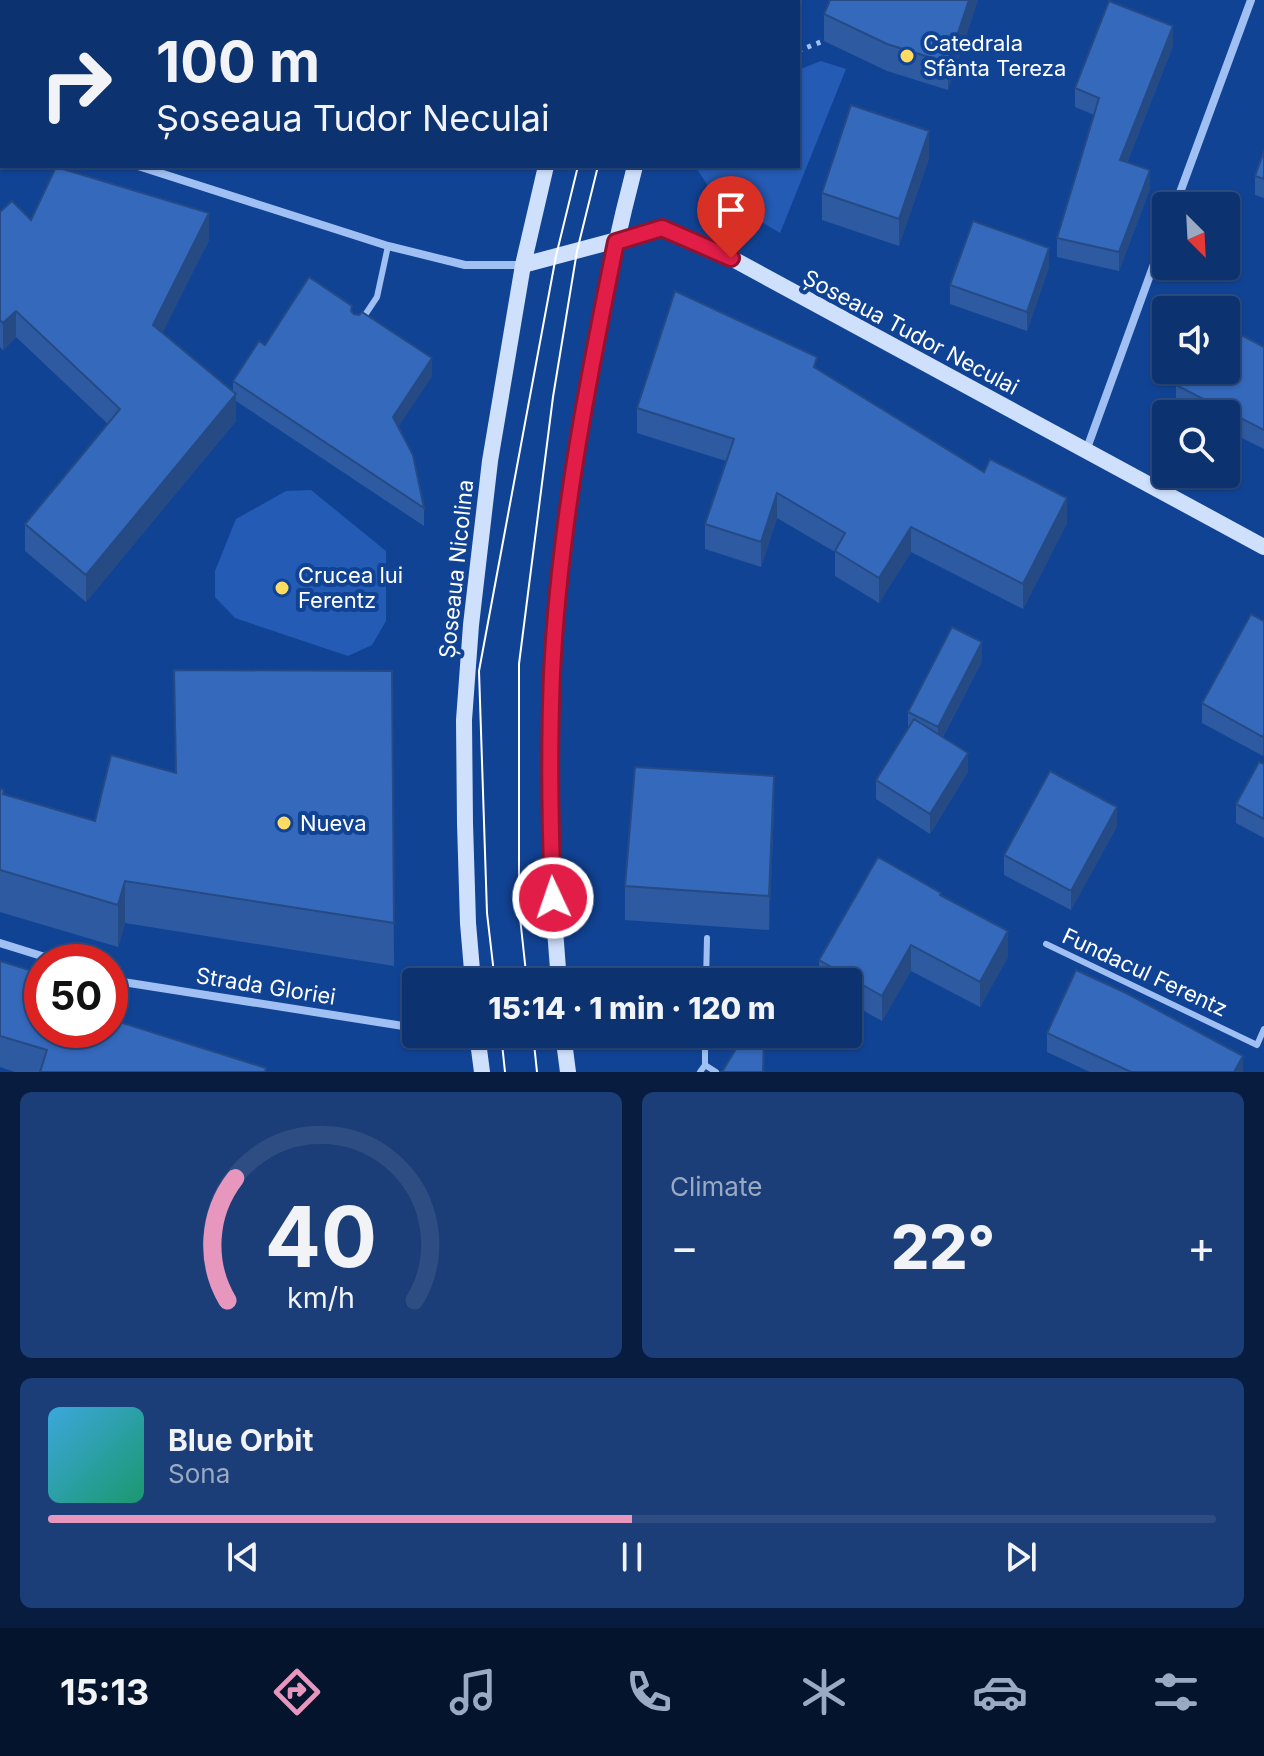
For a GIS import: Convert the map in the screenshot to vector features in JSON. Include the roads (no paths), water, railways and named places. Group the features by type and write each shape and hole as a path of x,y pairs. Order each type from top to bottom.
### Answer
{"main road":[{"name":"Șoseaua Nicolina","path":"472,968 464,720 471,625 490,461 523,265 546,168"},
{"path":"558,968 549,806 552,671 564,543 580,433 616,242 634,168"},
{"name":"Șoseaua Tudor Neculai","path":"523,265 662,228 731,258 1264,547"},
{"path":"479,1048 482,1072"},
{"path":"565,1048 568,1072"}],"street":[{"path":"1180,192 1251,0"},
{"path":"144,168 388,246 465,265 523,265"},
{"path":"1086,451 1152,270"},
{"path":"0,943 24,950"},
{"name":"Strada Gloriei","path":"128,983 402,1026"}],"lane":[{"path":"357,327 377,297 388,246"},
{"path":"706,968 707,938"},
{"name":"Fundacul Ferentz","path":"1046,944 1257,1045 1264,1029"},
{"path":"704,1048 702,1068 716,1072"}],"tram line":[{"path":"493,968 487,913 479,671 556,256 578,168"},
{"path":"525,968 519,908 519,664 553,397 577,251 598,168"},
{"path":"502,1048 505,1072"},
{"path":"534,1048 537,1072"}],"place":[{"name":"Catedrala Sfânta Tereza","path":"907,56"},
{"name":"Crucea lui Ferentz","path":"282,588"},
{"name":"Nueva","path":"284,823"}]}
